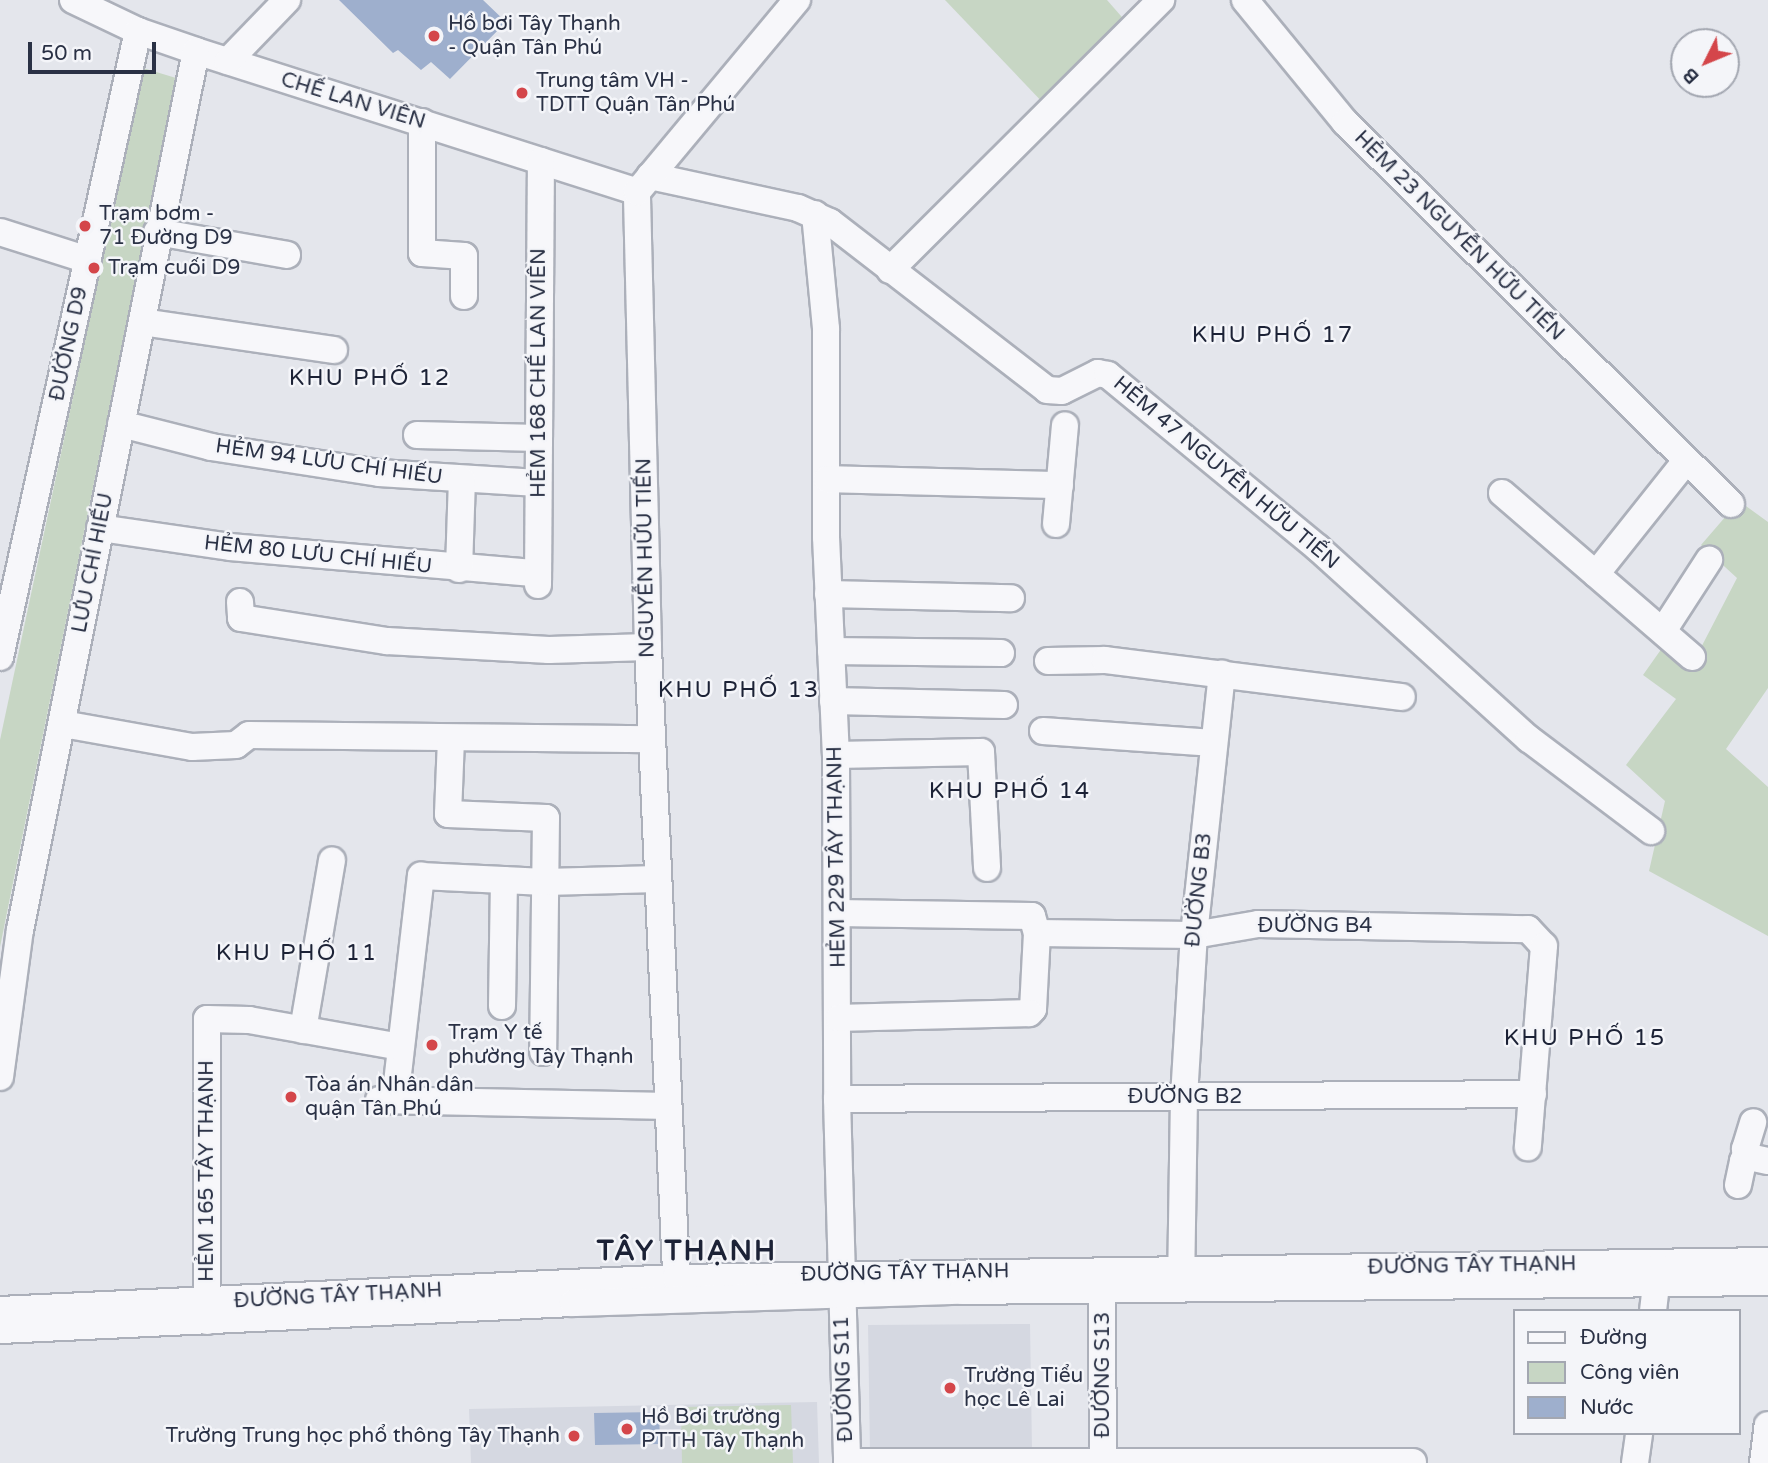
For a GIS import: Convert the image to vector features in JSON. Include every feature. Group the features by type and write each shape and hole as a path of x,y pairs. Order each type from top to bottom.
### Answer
{"street":[{"name":"CHẾ LAN VIÊN","path":"73,0 138,31 196,51 541,161 643,184"},
{"path":"228,61 287,0"},
{"path":"643,184 797,0"},
{"path":"890,270 1161,0"},
{"name":"HẺM 23 NGUYỄN HỮU TIẾN","path":"1245,0 1345,122 1731,504"},
{"name":"ĐƯỜNG D9","path":"0,657 138,31"},
{"name":"LƯU CHÍ HIẾU","path":"0,1077 20,930 142,322 157,232 196,51"},
{"path":"422,122 422,253 464,256 464,296"},
{"name":"HẺM 168 CHẾ LAN VIÊN","path":"537,579 541,161"},
{"name":"HẺM 47 NGUYỄN HỮU TIẾN","path":"643,184 815,214 1047,390 1062,391 1097,373 1108,375 1318,548 1529,739 1651,831"},
{"name":"NGUYỄN HỮU TIẾN","path":"643,184 648,646 676,1289"},
{"name":"HẺM 229 TÂY THẠNH","path":"815,214 826,329 828,594 836,755 839,1018 837,1099 842,1285"},
{"path":"0,232 88,260"},
{"path":"157,232 287,255"},
{"path":"142,322 334,351"},
{"name":"HẺM 94 LƯU CHÍ HIẾU","path":"121,424 211,447 379,473 538,483"},
{"path":"1056,524 1066,425"},
{"path":"417,435 539,438"},
{"path":"1595,574 1686,461"},
{"path":"827,479 1060,485"},
{"path":"459,569 462,480"},
{"path":"1502,493 1692,657"},
{"name":"HẺM 80 LƯU CHÍ HIẾU","path":"100,528 230,547 537,579"},
{"path":"1662,631 1709,560"},
{"path":"828,594 1012,598"},
{"path":"240,602 241,618 387,641 549,650 648,646"},
{"path":"831,651 1001,653"},
{"path":"1048,661 1105,660 1402,697"},
{"name":"ĐƯỜNG B3","path":"1181,1280 1184,1097 1194,935 1222,673"},
{"path":"834,701 1004,705"},
{"path":"63,724 192,747 236,745 248,735 651,739"},
{"path":"1043,731 1214,743"},
{"path":"451,739 448,814 546,818 543,1052"},
{"path":"836,755 981,752 987,868"},
{"path":"332,860 303,1030 401,1048"},
{"path":"658,879 545,882 421,876 401,1048 386,1100 668,1106"},
{"path":"502,1006 504,880"},
{"path":"837,913 1032,915 1037,933 1033,1009 1029,1013 839,1018"},
{"name":"ĐƯỜNG B4","path":"1037,933 1194,935 1258,923 1528,929 1544,946 1533,1094"},
{"name":"HẺM 165 TÂY THẠNH","path":"207,1313 207,1019 249,1020 303,1030"},
{"path":"1528,1147 1533,1094"},
{"name":"ĐƯỜNG B2","path":"837,1099 1533,1094"},
{"path":"1753,1122 1745,1150 1758,1159"},
{"path":"1738,1185 1743,1161 1758,1159"},
{"name":"ĐƯỜNG TÂY THẠNH","path":"0,1330 207,1313 676,1289 1657,1273 1768,1261"},
{"path":"1653,1309 1657,1273"},
{"name":"ĐƯỜNG TÂY THẠNH","path":"1657,1273 1768,1282"},
{"name":"ĐƯỜNG TÂY THẠNH","path":"842,1285 1102,1290 1181,1280"},
{"name":"ĐƯỜNG S11","path":"842,1285 847,1463"},
{"name":"ĐƯỜNG S13","path":"1102,1290 1103,1460"},
{"name":"ĐƯỜNG TÂY THẠNH","path":"0,1310 207,1313"},
{"path":"1763,1463 1768,1427"},
{"path":"1635,1463 1639,1435"},
{"path":"847,1463 1103,1460 1413,1462"}],"shaded area":[{"name":"Trường Tiểu học Lê Lai","path":"1030,1324 1032,1450 870,1452 868,1325"},
{"path":"817,1402 819,1463 471,1463 469,1409"}],"green space":[{"path":"945,0 1107,0 1128,24 1046,106"},
{"path":"143,68 176,78 0,947 0,740"},
{"path":"1739,501 1768,522 1768,688 1726,749 1768,787 1768,936 1649,871 1665,801 1626,765 1676,699 1643,675 1667,641 1693,663 1737,578 1701,545"},
{"path":"791,1405 793,1463 682,1463 681,1407"}],"water":[{"name":"Hồ bơi Tây Thạnh - Quận Tân Phú","path":"339,0 483,0 506,22 450,79 431,62 421,70 398,50 393,53"},
{"name":"Hồ Bơi trường PTTH Tây Thạnh","path":"659,1412 660,1444 595,1445 594,1413"}],"place":[{"name":"Hồ bơi Tây Thạnh - Quận Tân Phú","path":"434,36"},
{"name":"Trung tâm VH - TDTT Quận Tân Phú","path":"522,93"},
{"name":"Trạm bơm - 71 Đường D9","path":"85,226"},
{"name":"Trạm cuối D9","path":"94,268"},
{"name":"Trạm Y tế phường Tây Thạnh","path":"432,1045"},
{"name":"Tòa án Nhân dân quận Tân Phú","path":"291,1097"},
{"name":"Trường Tiểu học Lê Lai","path":"950,1388"},
{"name":"Hồ Bơi trường PTTH Tây Thạnh","path":"627,1429"},
{"name":"Trường Trung học phổ thông Tây Thạnh","path":"574,1436"}],"district":[{"name":"KHU PHỐ 17","path":"1273,335"},
{"name":"KHU PHỐ 12","path":"370,378"},
{"name":"KHU PHỐ 13","path":"739,690"},
{"name":"KHU PHỐ 14","path":"1010,791"},
{"name":"KHU PHỐ 11","path":"297,953"},
{"name":"KHU PHỐ 15","path":"1585,1038"},
{"name":"TÂY THẠNH","path":"687,1251"}]}
